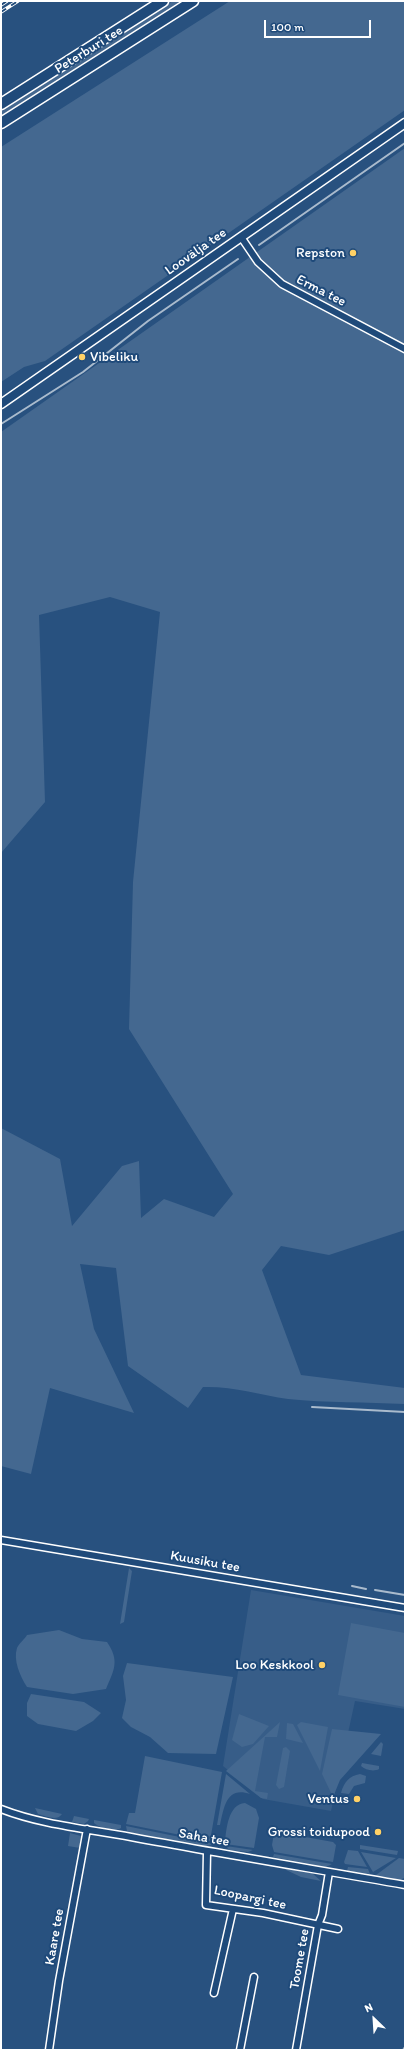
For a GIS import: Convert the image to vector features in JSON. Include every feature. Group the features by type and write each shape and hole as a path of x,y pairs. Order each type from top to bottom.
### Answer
{"highway":[{"name":"Peterburi tee","path":"1,104 163,1"},
{"name":"Peterburi tee","path":"1,123 193,1"}],"street":[{"name":"Loovälja tee","path":"1,404 405,122"},
{"name":"Erma tee","path":"241,237 258,262 282,284 405,349"},
{"name":"Kuusiku tee","path":"1,1540 405,1608"},
{"name":"Saha tee","path":"1,1809 32,1819 207,1852 405,1884"},
{"name":"Kaare tee","path":"49,2050 58,1989 87,1829"},
{"name":"Loopargi tee","path":"207,1852 206,1905 338,1929"},
{"name":"Toome tee","path":"296,2050 329,1872"},
{"path":"214,1993 233,1909"},
{"path":"240,2050 254,1977"}],"shaded area":[{"path":"173,1 181,1 1,116 1,110"},
{"path":"230,1 405,1 405,110 45,361 24,367 1,382 1,147"},
{"path":"405,148 405,1230 329,1255 281,1246 262,1270 301,1375 405,1388 405,1404 288,1399 235,1389 203,1387 188,1408 128,1366 116,1268 80,1264 94,1329 134,1413 50,1388 31,1474 1,1466 1,1128 60,1159 72,1226 122,1166 139,1161 141,1218 164,1199 214,1217 233,1194 129,1029 133,882 160,612 110,597 39,615 45,802 1,853 1,432"},
{"path":"129,1568 132,1571 124,1622 120,1624"},
{"name":"Loo Keskkool","path":"251,1590 405,1616 405,1709 355,1701 331,1811 263,1799 223,1766"},
{"path":"351,1623 405,1633 405,1707 338,1695"},
{"path":"59,1630 82,1639 107,1642 115,1660 113,1671 106,1689 73,1694 27,1687 17,1663 16,1653 18,1646 27,1635"},
{"path":"127,1663 233,1677 216,1754 168,1753 150,1737 131,1727 122,1718 126,1700 123,1676"},
{"path":"31,1694 84,1702 101,1713 93,1721 76,1731 38,1724 27,1716 27,1703"},
{"path":"239,1714 269,1726 253,1744 242,1747 232,1740"},
{"path":"280,1722 277,1737 265,1737 255,1791 268,1793 267,1799 261,1798 226,1771"},
{"path":"301,1722 328,1727 320,1771 297,1725"},
{"path":"287,1723 293,1724 303,1743 286,1739"},
{"path":"332,1729 381,1734 340,1780 333,1797 322,1774"},
{"path":"381,1742 383,1744 381,1756 371,1754"},
{"path":"286,1747 290,1751 284,1787 279,1789 276,1785 283,1748"},
{"path":"145,1756 222,1772 210,1841 126,1824 129,1813 135,1813"},
{"path":"362,1763 379,1766 379,1769 367,1769 361,1766"},
{"path":"226,1774 250,1794 242,1792 231,1796 225,1806 220,1825 217,1825"},
{"path":"360,1774 366,1776 365,1783 354,1786 349,1794 341,1793 348,1780 353,1776"},
{"path":"245,1803 256,1809 259,1818 254,1848 225,1844 227,1825 231,1813 239,1804"},
{"path":"35,1808 62,1814 57,1818 51,1818 38,1814"},
{"path":"74,1816 89,1819 84,1824 72,1822"},
{"path":"94,1820 121,1825 121,1828 115,1830 103,1828 96,1825"},
{"path":"126,1826 214,1844 206,1846 133,1833 127,1831"},
{"path":"277,1832 333,1842 336,1845 333,1862 274,1852 272,1845 274,1833"},
{"path":"70,1833 81,1836 80,1848 68,1846"},
{"path":"360,1845 398,1851 397,1855 360,1849"},
{"path":"226,1846 253,1850 248,1852 229,1850"},
{"path":"348,1850 358,1851 367,1867 345,1864 344,1862"},
{"path":"361,1852 396,1858 373,1872"},
{"path":"274,1854 332,1864 326,1867 273,1857"},
{"path":"399,1858 405,1859 404,1878 400,1880 376,1875"},
{"path":"348,1867 368,1869 370,1874 347,1871"},
{"path":"282,1868 312,1873 321,1881 301,1877"}],"waterway":[{"path":"259,245 405,143"},
{"path":"1,424 83,372 148,321 238,259"},
{"path":"312,1407 405,1412"},
{"path":"352,1586 366,1589"},
{"path":"375,1590 405,1595"}],"railway":[{"path":"1,5 7,1"},
{"path":"1,12 18,1"}],"place":[{"name":"Repston","path":"353,253"},
{"name":"Vibeliku","path":"82,357"},
{"name":"Loo Keskkool","path":"322,1665"},
{"name":"Ventus","path":"357,1799"},
{"name":"Grossi toidupood","path":"378,1832"}]}
